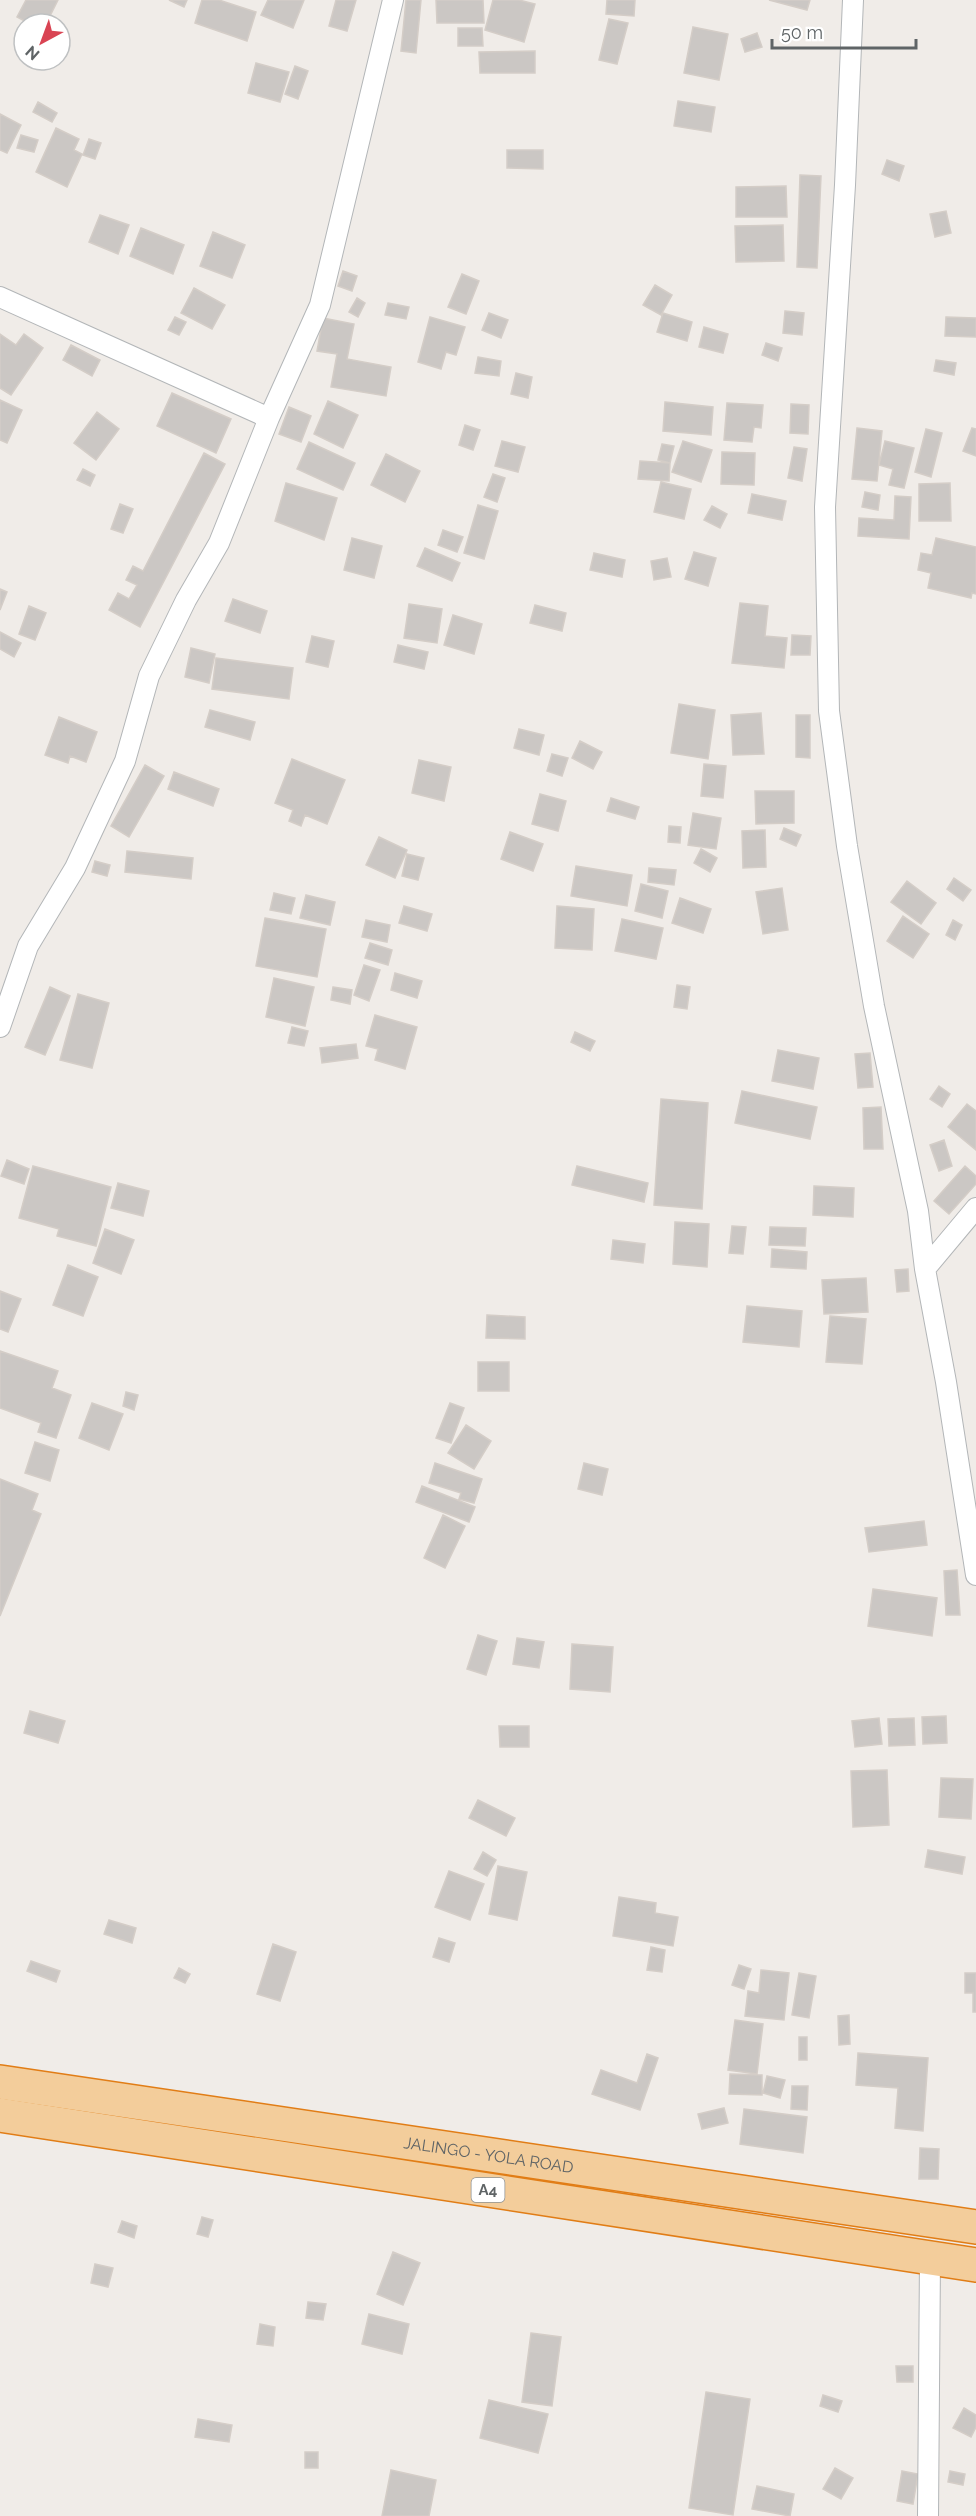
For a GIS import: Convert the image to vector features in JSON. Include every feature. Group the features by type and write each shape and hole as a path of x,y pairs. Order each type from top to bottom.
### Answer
{"highway":[{"name":"JALINGO - YOLA ROAD","path":"0,2082 976,2227"},
{"name":"A4","path":"0,2115 976,2265"}],"street":[{"path":"0,1027 28,946 75,868 124,761 149,676 186,600 219,543 269,418 320,305 393,0"},
{"path":"853,0 845,185 825,507 829,711 847,846 874,1006 918,1211 925,1269 946,1382 976,1575"},
{"path":"0,297 269,418"},
{"path":"925,1269 976,1208"},
{"path":"928,2516 930,2258"}],"building":[{"path":"26,0 58,0 52,12 20,12"},
{"path":"169,0 187,0 184,7"},
{"path":"202,0 219,0 256,12 247,41 195,23"},
{"path":"268,0 304,0 293,28 261,15"},
{"path":"336,0 356,0 347,31 329,26"},
{"path":"406,0 421,0 416,53 401,51"},
{"path":"436,0 483,0 484,23 437,23"},
{"path":"493,0 519,0 535,4 524,42 485,30"},
{"path":"607,0 635,0 634,16 606,14"},
{"path":"769,0 810,0 807,10"},
{"path":"609,19 628,23 617,64 599,60"},
{"path":"693,27 728,34 719,80 684,73"},
{"path":"458,28 482,28 483,46 458,46"},
{"path":"757,33 762,47 745,52 741,39"},
{"path":"535,51 535,73 480,73 479,52"},
{"path":"256,63 289,72 280,102 248,93"},
{"path":"295,66 308,71 298,99 285,94"},
{"path":"678,101 715,107 711,132 674,126"},
{"path":"38,102 57,113 52,122 33,112"},
{"path":"0,114 21,125 7,153 0,150"},
{"path":"56,128 79,139 74,150 82,154 67,187 36,172"},
{"path":"21,135 38,140 34,152 17,148"},
{"path":"89,139 101,143 95,159 83,155"},
{"path":"507,150 543,150 543,169 507,168"},
{"path":"887,160 904,166 899,181 882,174"},
{"path":"800,175 821,176 817,268 797,267"},
{"path":"786,186 787,217 736,217 736,187"},
{"path":"946,211 951,233 935,237 930,214"},
{"path":"100,215 129,225 118,254 89,242"},
{"path":"783,225 784,261 736,262 735,226"},
{"path":"141,228 184,245 173,274 130,256"},
{"path":"213,232 245,245 232,278 200,266"},
{"path":"343,271 357,276 352,291 338,286"},
{"path":"462,274 479,281 466,314 448,307"},
{"path":"655,285 672,295 661,315 643,305"},
{"path":"194,288 225,305 212,329 181,313"},
{"path":"357,298 365,303 358,317 349,312"},
{"path":"388,303 409,307 406,319 385,315"},
{"path":"785,311 804,313 802,335 783,333"},
{"path":"489,313 508,320 501,338 482,330"},
{"path":"663,313 692,322 687,341 657,332"},
{"path":"175,317 186,322 179,335 168,330"},
{"path":"430,317 465,327 456,355 446,352 441,369 418,362"},
{"path":"946,317 976,318 976,337 945,336"},
{"path":"323,318 354,324 347,359 391,367 386,396 331,387 337,354 317,351"},
{"path":"704,327 728,334 723,353 699,347"},
{"path":"0,334 16,345 24,334 43,348 11,395 0,388"},
{"path":"766,343 782,348 778,361 762,355"},
{"path":"71,345 100,360 92,376 63,360"},
{"path":"478,357 501,361 499,376 475,373"},
{"path":"936,360 956,363 954,375 934,371"},
{"path":"516,373 532,377 528,398 511,394"},
{"path":"172,393 231,419 216,453 157,426"},
{"path":"0,400 22,410 7,443 0,440"},
{"path":"328,401 358,415 343,448 314,434"},
{"path":"665,402 713,407 711,435 663,431"},
{"path":"727,403 763,405 761,428 754,427 752,442 724,440"},
{"path":"791,404 809,405 808,434 790,433"},
{"path":"289,407 311,416 301,442 279,434"},
{"path":"97,412 119,429 96,460 74,443"},
{"path":"465,425 480,430 473,450 459,445"},
{"path":"857,428 882,431 877,481 852,479"},
{"path":"972,428 976,429 976,456 963,451"},
{"path":"926,429 942,433 931,477 915,472"},
{"path":"502,441 525,447 518,472 495,466"},
{"path":"683,441 712,450 701,482 672,472"},
{"path":"885,441 914,448 904,488 889,485 893,469 879,465"},
{"path":"309,442 355,463 343,490 297,469"},
{"path":"662,444 674,446 670,463 658,460"},
{"path":"794,447 807,449 802,481 788,478"},
{"path":"722,452 755,453 754,485 721,484"},
{"path":"204,453 225,464 140,627 109,610 118,593 129,599 137,585 126,580 133,566 143,571"},
{"path":"386,454 420,471 405,502 371,485"},
{"path":"640,461 670,463 669,481 638,479"},
{"path":"83,469 95,475 90,486 77,480"},
{"path":"493,474 505,478 497,502 484,497"},
{"path":"661,482 691,489 684,519 654,512"},
{"path":"286,483 337,498 324,540 275,521"},
{"path":"950,483 951,521 919,521 919,484"},
{"path":"865,492 880,495 878,510 862,507"},
{"path":"752,494 786,501 782,520 748,513"},
{"path":"895,496 911,497 909,539 858,536 859,518 894,520"},
{"path":"120,504 133,509 123,533 111,529"},
{"path":"478,505 498,511 484,559 464,553"},
{"path":"712,506 727,514 720,528 704,520"},
{"path":"443,530 463,537 457,552 438,545"},
{"path":"352,538 382,546 374,578 344,570"},
{"path":"936,538 976,547 976,594 972,593 971,598 928,588 931,573 918,570 921,553 932,555"},
{"path":"425,548 460,563 452,581 417,566"},
{"path":"694,552 716,558 708,586 685,579"},
{"path":"594,553 625,560 622,577 590,570"},
{"path":"667,558 671,577 654,580 651,561"},
{"path":"0,589 7,592 0,610"},
{"path":"233,599 267,611 260,633 225,621"},
{"path":"740,603 768,606 765,636 787,638 784,668 732,663"},
{"path":"409,604 442,609 437,643 404,638"},
{"path":"535,605 566,613 562,631 530,623"},
{"path":"29,606 46,613 35,640 19,634"},
{"path":"453,615 482,624 474,654 444,645"},
{"path":"0,632 21,643 14,657 0,649"},
{"path":"792,635 811,636 810,655 791,655"},
{"path":"312,636 334,641 328,667 306,662"},
{"path":"398,645 428,652 424,669 394,662"},
{"path":"191,648 215,654 209,683 185,677"},
{"path":"216,658 293,668 289,699 212,689"},
{"path":"679,704 715,710 708,759 671,753"},
{"path":"210,710 255,722 250,740 205,727"},
{"path":"761,713 764,754 733,755 731,715"},
{"path":"796,715 810,715 810,758 796,757"},
{"path":"59,717 97,732 86,762 70,756 68,763 45,755"},
{"path":"519,729 544,735 539,755 514,748"},
{"path":"580,741 602,752 593,769 572,758"},
{"path":"552,754 568,758 562,776 547,771"},
{"path":"292,759 345,780 327,824 305,815 301,826 289,821 293,810 275,803"},
{"path":"419,760 451,767 444,801 412,793"},
{"path":"704,764 726,766 723,798 701,796"},
{"path":"145,765 164,776 129,837 111,826"},
{"path":"174,772 219,789 213,806 168,789"},
{"path":"755,791 794,791 794,823 756,824"},
{"path":"540,794 566,801 558,831 532,824"},
{"path":"611,798 639,807 635,819 607,811"},
{"path":"693,813 721,818 716,849 688,845"},
{"path":"669,826 681,827 680,843 668,842"},
{"path":"784,828 801,835 796,846 780,839"},
{"path":"765,830 766,867 743,868 742,831"},
{"path":"510,832 543,844 533,871 501,859"},
{"path":"379,837 407,850 395,878 366,865"},
{"path":"701,849 717,858 710,872 694,863"},
{"path":"127,851 193,858 191,879 125,872"},
{"path":"407,854 424,858 418,880 402,876"},
{"path":"95,861 110,865 107,876 92,872"},
{"path":"576,866 632,875 627,906 571,896"},
{"path":"649,868 676,870 674,885 648,882"},
{"path":"954,878 971,890 963,901 947,889"},
{"path":"907,881 936,903 921,924 891,902"},
{"path":"641,884 668,891 662,918 635,911"},
{"path":"782,888 788,930 763,934 756,892"},
{"path":"274,893 295,898 291,914 270,910"},
{"path":"306,895 335,902 330,925 300,918"},
{"path":"680,898 711,909 703,933 672,923"},
{"path":"404,906 432,914 427,931 399,923"},
{"path":"557,906 594,909 592,950 555,948"},
{"path":"903,916 929,934 913,958 887,941"},
{"path":"265,918 326,929 317,977 256,966"},
{"path":"622,919 663,928 656,959 615,951"},
{"path":"366,920 390,925 387,942 362,937"},
{"path":"953,920 962,925 955,940 946,935"},
{"path":"370,943 392,950 388,965 365,958"},
{"path":"364,965 380,970 369,1001 354,995"},
{"path":"395,973 422,981 417,998 391,990"},
{"path":"274,978 314,987 305,1026 266,1017"},
{"path":"677,985 690,987 687,1009 674,1007"},
{"path":"50,987 70,996 45,1055 25,1047"},
{"path":"333,987 352,990 350,1004 331,1000"},
{"path":"78,994 109,1003 92,1068 60,1060"},
{"path":"375,1015 417,1027 405,1069 375,1060 378,1049 366,1046"},
{"path":"292,1027 308,1031 304,1046 288,1043"},
{"path":"575,1032 595,1041 590,1051 571,1042"},
{"path":"356,1044 358,1058 322,1063 320,1048"},
{"path":"778,1050 819,1058 813,1089 772,1081"},
{"path":"870,1053 873,1087 858,1088 855,1054"},
{"path":"939,1086 950,1094 942,1107 930,1099"},
{"path":"742,1091 817,1107 810,1139 735,1123"},
{"path":"661,1099 708,1103 702,1209 654,1205"},
{"path":"967,1104 976,1111 976,1150 948,1127"},
{"path":"881,1107 883,1149 864,1149 863,1108"},
{"path":"944,1140 952,1166 939,1171 930,1145"},
{"path":"7,1160 29,1169 24,1184 1,1176"},
{"path":"33,1166 111,1187 96,1246 57,1236 59,1229 19,1218"},
{"path":"577,1166 648,1183 644,1202 572,1185"},
{"path":"965,1166 976,1176 976,1184 949,1214 934,1201"},
{"path":"118,1183 149,1191 143,1216 111,1208"},
{"path":"814,1186 854,1188 853,1217 813,1215"},
{"path":"675,1222 709,1224 707,1267 673,1264"},
{"path":"732,1226 746,1227 743,1254 729,1253"},
{"path":"770,1227 806,1228 805,1246 769,1245"},
{"path":"105,1229 134,1240 121,1274 93,1263"},
{"path":"613,1240 645,1244 643,1263 611,1259"},
{"path":"772,1249 807,1252 806,1269 771,1267"},
{"path":"68,1265 98,1277 83,1316 53,1305"},
{"path":"908,1269 909,1291 897,1292 895,1270"},
{"path":"866,1278 868,1312 824,1314 822,1280"},
{"path":"0,1291 21,1299 8,1332 0,1329"},
{"path":"747,1306 802,1311 799,1347 743,1342"},
{"path":"487,1315 525,1317 525,1339 486,1338"},
{"path":"830,1316 866,1319 862,1364 826,1362"},
{"path":"0,1351 58,1371 52,1388 71,1395 56,1438 38,1432 41,1423 0,1408"},
{"path":"478,1362 509,1362 509,1391 478,1391"},
{"path":"126,1392 138,1395 134,1410 123,1406"},
{"path":"92,1403 123,1414 109,1450 79,1438"},
{"path":"450,1403 464,1408 451,1443 436,1438"},
{"path":"466,1425 491,1441 474,1469 448,1453"},
{"path":"35,1442 59,1450 50,1481 25,1473"},
{"path":"435,1463 482,1479 474,1503 459,1499 461,1493 429,1483"},
{"path":"584,1463 608,1469 602,1495 578,1489"},
{"path":"0,1479 38,1494 32,1510 41,1514 0,1616"},
{"path":"422,1486 475,1507 469,1522 416,1502"},
{"path":"443,1515 465,1526 445,1568 424,1558"},
{"path":"924,1521 927,1545 869,1552 865,1528"},
{"path":"957,1570 960,1615 946,1615 944,1571"},
{"path":"873,1589 937,1598 932,1636 868,1626"},
{"path":"478,1635 497,1641 486,1675 467,1669"},
{"path":"517,1638 544,1642 539,1668 513,1664"},
{"path":"572,1644 613,1647 610,1692 570,1689"},
{"path":"30,1711 65,1721 58,1743 24,1733"},
{"path":"946,1716 947,1743 923,1744 922,1717"},
{"path":"879,1718 882,1744 855,1747 852,1721"},
{"path":"914,1718 915,1745 889,1746 888,1719"},
{"path":"499,1726 529,1726 529,1747 500,1747"},
{"path":"887,1770 889,1825 853,1827 851,1771"},
{"path":"941,1778 973,1779 971,1819 939,1817"},
{"path":"478,1800 515,1818 506,1836 469,1818"},
{"path":"928,1850 965,1857 962,1874 925,1867"},
{"path":"483,1852 496,1860 487,1876 474,1869"},
{"path":"498,1866 527,1872 517,1920 489,1914"},
{"path":"449,1871 484,1884 470,1920 435,1907"},
{"path":"619,1897 656,1903 655,1913 678,1917 673,1946 613,1936"},
{"path":"109,1920 136,1928 132,1943 104,1934"},
{"path":"439,1938 455,1943 449,1962 433,1957"},
{"path":"273,1944 296,1952 280,2001 257,1994"},
{"path":"651,1947 665,1950 662,1972 647,1970"},
{"path":"31,1961 60,1971 56,1982 27,1971"},
{"path":"739,1965 751,1969 744,1989 732,1985"},
{"path":"179,1968 190,1974 185,1983 174,1978"},
{"path":"761,1970 789,1973 784,2020 745,2016 748,1991 759,1993"},
{"path":"799,1973 816,1976 809,2018 792,2015"},
{"path":"965,1973 976,1973 976,2012 973,2012 973,1993 965,1993"},
{"path":"849,2015 850,2044 839,2045 838,2016"},
{"path":"735,2020 763,2024 757,2074 728,2070"},
{"path":"799,2037 807,2037 807,2060 799,2060"},
{"path":"858,2053 928,2058 923,2131 895,2128 898,2088 856,2085"},
{"path":"647,2054 658,2058 640,2110 592,2094 601,2070 637,2083"},
{"path":"730,2074 762,2075 762,2095 729,2094"},
{"path":"767,2076 785,2080 780,2098 763,2093"},
{"path":"792,2086 808,2086 807,2110 791,2109"},
{"path":"724,2108 728,2123 702,2129 698,2114"},
{"path":"744,2109 807,2117 803,2153 740,2144"},
{"path":"920,2148 939,2149 938,2179 919,2179"},
{"path":"202,2217 213,2220 208,2237 197,2234"},
{"path":"122,2221 137,2226 134,2238 118,2232"},
{"path":"393,2252 420,2263 403,2305 377,2294"},
{"path":"95,2264 113,2268 108,2287 91,2283"},
{"path":"308,2302 326,2304 323,2320 306,2318"},
{"path":"369,2314 409,2324 402,2354 362,2344"},
{"path":"260,2324 275,2327 273,2346 257,2344"},
{"path":"531,2333 561,2337 552,2406 522,2402"},
{"path":"896,2366 913,2366 913,2382 897,2382"},
{"path":"706,2392 750,2399 733,2515 689,2508"},
{"path":"823,2395 842,2401 838,2412 820,2406"},
{"path":"489,2400 548,2414 538,2453 480,2438"},
{"path":"964,2408 976,2415 976,2427 971,2437 953,2428"},
{"path":"198,2419 232,2425 229,2442 195,2437"},
{"path":"305,2452 318,2452 318,2468 305,2468"},
{"path":"835,2468 853,2478 841,2499 823,2489"},
{"path":"391,2470 436,2480 429,2516 382,2516"},
{"path":"902,2471 918,2474 913,2504 897,2501"},
{"path":"950,2471 965,2474 963,2485 948,2482"},
{"path":"757,2486 794,2494 790,2516 752,2509"}]}
